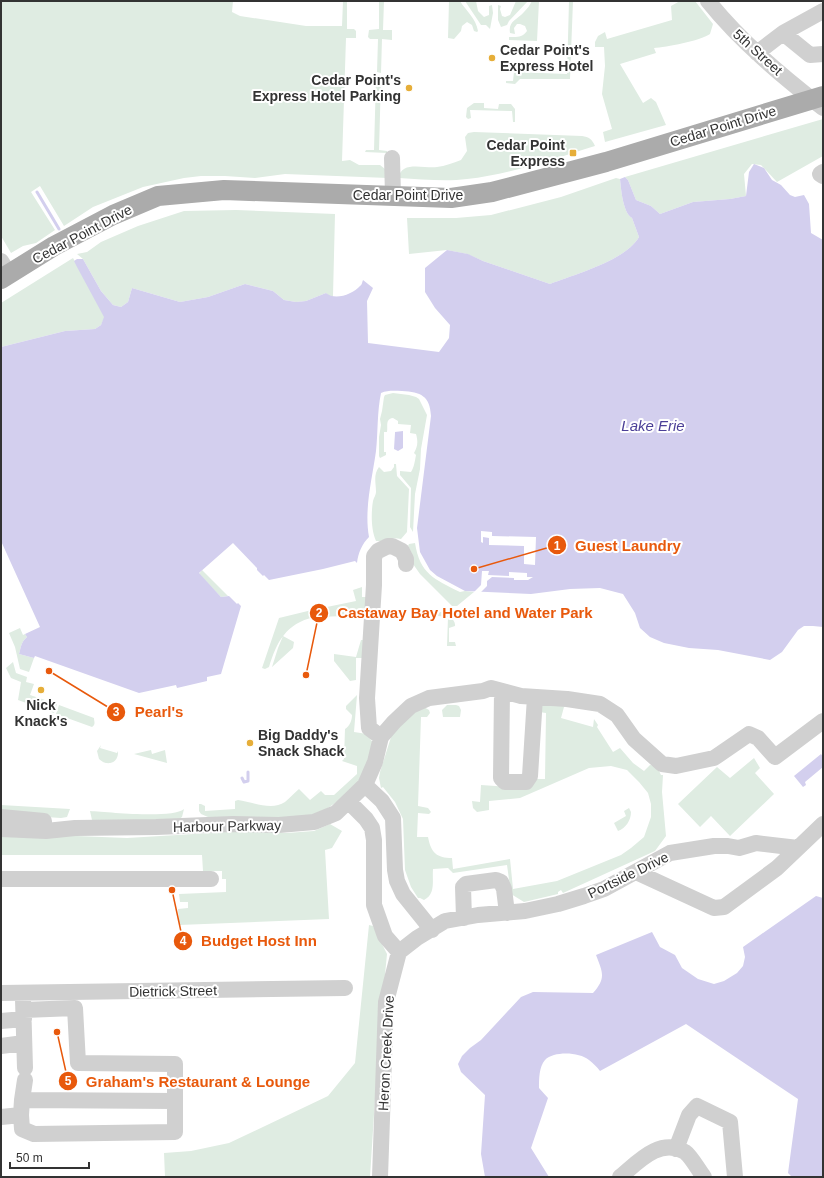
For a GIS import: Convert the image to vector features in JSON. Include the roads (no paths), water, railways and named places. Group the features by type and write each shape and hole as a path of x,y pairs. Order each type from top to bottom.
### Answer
{"main road":[{"name":"Cedar Point Drive","path":"4,271 113,215 158,196 224,190 451,198 492,192 606,162 819,101"}],"street":[{"name":"5th Street","path":"708,1 723,19 757,53 819,101"},
{"path":"757,53 783,33 823,11"},
{"path":"783,33 810,55 823,54"},
{"path":"392,158 392,195"},
{"path":"823,172 820,174 823,176"},
{"path":"406,564 406,559 402,552 392,546 388,546 378,551 374,556 374,585 367,698 369,728 381,737 411,706 429,698 483,691 491,688 521,696 567,699 600,704 617,715 634,739 662,764 676,766 714,758 749,734 758,738 775,756 823,721"},
{"path":"502,691 501,778 505,782 526,782 530,776 535,697"},
{"name":"Harbour Parkway","path":"1,829 46,831 75,828 232,824 279,825 314,822 336,814 365,785 375,762 381,737"},
{"path":"365,785 382,801 393,818 395,870 398,882 404,894 432,930"},
{"path":"349,802 366,819 372,828 374,840 374,905 385,936 399,952"},
{"name":"Harbour Parkway","path":"1,817 47,821 75,828"},
{"path":"636,872 714,908 724,907 777,868 823,824"},
{"name":"Portside Drive","path":"399,952 417,938 445,921 525,911 558,904 604,889 670,853 683,850 728,846 739,848 756,843 798,848"},
{"path":"1,879 211,879"},
{"path":"464,918 463,887 466,884 496,880 501,882 504,889 507,913"},
{"path":"373,884 398,882"},
{"name":"Heron Creek Drive","path":"380,1177 386,1002 399,952"},
{"name":"Dietrick Street","path":"1,993 345,988"},
{"path":"23,993 25,1074 21,1107 22,1129 34,1134 175,1132 175,1064 78,1063 75,992"},
{"path":"1,1021 24,1014 75,1008"},
{"path":"1,1046 24,1043"},
{"path":"1,1117 21,1107 175,1100"},
{"path":"676,1149 689,1115 697,1106 730,1122 735,1177"},
{"path":"620,1177 647,1154 654,1150 672,1148 686,1153 704,1177"}],"water":[{"name":"Lake Erie","path":"754,164 764,168 772,180 781,185 790,195 795,197 804,195 809,204 811,233 823,240 823,627 804,626 798,630 782,652 770,660 718,650 689,648 664,643 650,637 640,628 635,613 623,594 600,588 570,589 531,594 465,591 437,576 430,570 420,552 417,528 431,416 429,404 423,396 419,394 386,391 381,393 379,407 376,451 367,516 369,537 361,549 357,563 355,561 269,580 257,570 257,568 233,543 199,573 221,597 229,596 241,606 221,674 207,677 207,681 177,688 176,685 139,693 35,656 34,658 19,654 22,643 27,637 25,634 40,627 1,541 1,347 65,331 95,329 101,325 104,317 74,261 77,259 83,259 101,291 113,305 121,307 128,302 132,288 180,302 208,297 245,284 273,291 284,300 296,302 306,301 326,293 334,296 344,296 357,289 363,280 373,288 367,301 368,343 439,352 449,338 450,325 435,308 425,292 425,268 447,250 468,254 483,261 550,284 611,260 632,246 639,237 632,218 626,211 620,179 625,177 628,180 636,200 651,206 660,214 693,202 746,196 749,172"},
{"path":"403,431 403,448 398,451 394,449 395,432"},
{"path":"821,754 823,757 823,767 805,782 806,785 803,787 794,776"},
{"path":"816,896 823,898 823,1177 792,1177 788,1173 798,1099 686,1024 600,1071 589,1060 579,1055 560,1054 549,1057 545,1060 540,1070 539,1088 548,1098 531,1148 549,1177 485,1177 481,1154 485,1095 461,1072 458,1064 462,1056 481,1040 521,997 533,992 593,993 602,979 602,971 596,955 652,932 660,947 675,955 682,968 698,979 714,984 724,981 737,973 743,966 745,957 743,947"}],"waterway":[{"path":"37,192 59,229"},
{"path":"242,778 244,782 248,781 248,772"}],"place":[{"name":"Cedar Point's Express Hotel","path":"492,58"},
{"name":"Cedar Point's Express Hotel Parking","path":"409,88"},
{"name":"Cedar Point Express","path":"573,153"},
{"name":"Guest Laundry","path":"474,569"},
{"name":"Pearl's","path":"49,671"},
{"name":"Castaway Bay Hotel and Water Park","path":"306,675"},
{"name":"Nick Knack's","path":"41,690"},
{"name":"Big Daddy's Snack Shack","path":"250,743"},
{"name":"Budget Host Inn","path":"172,890"},
{"name":"Graham's Restaurant & Lounge","path":"57,1032"}]}
